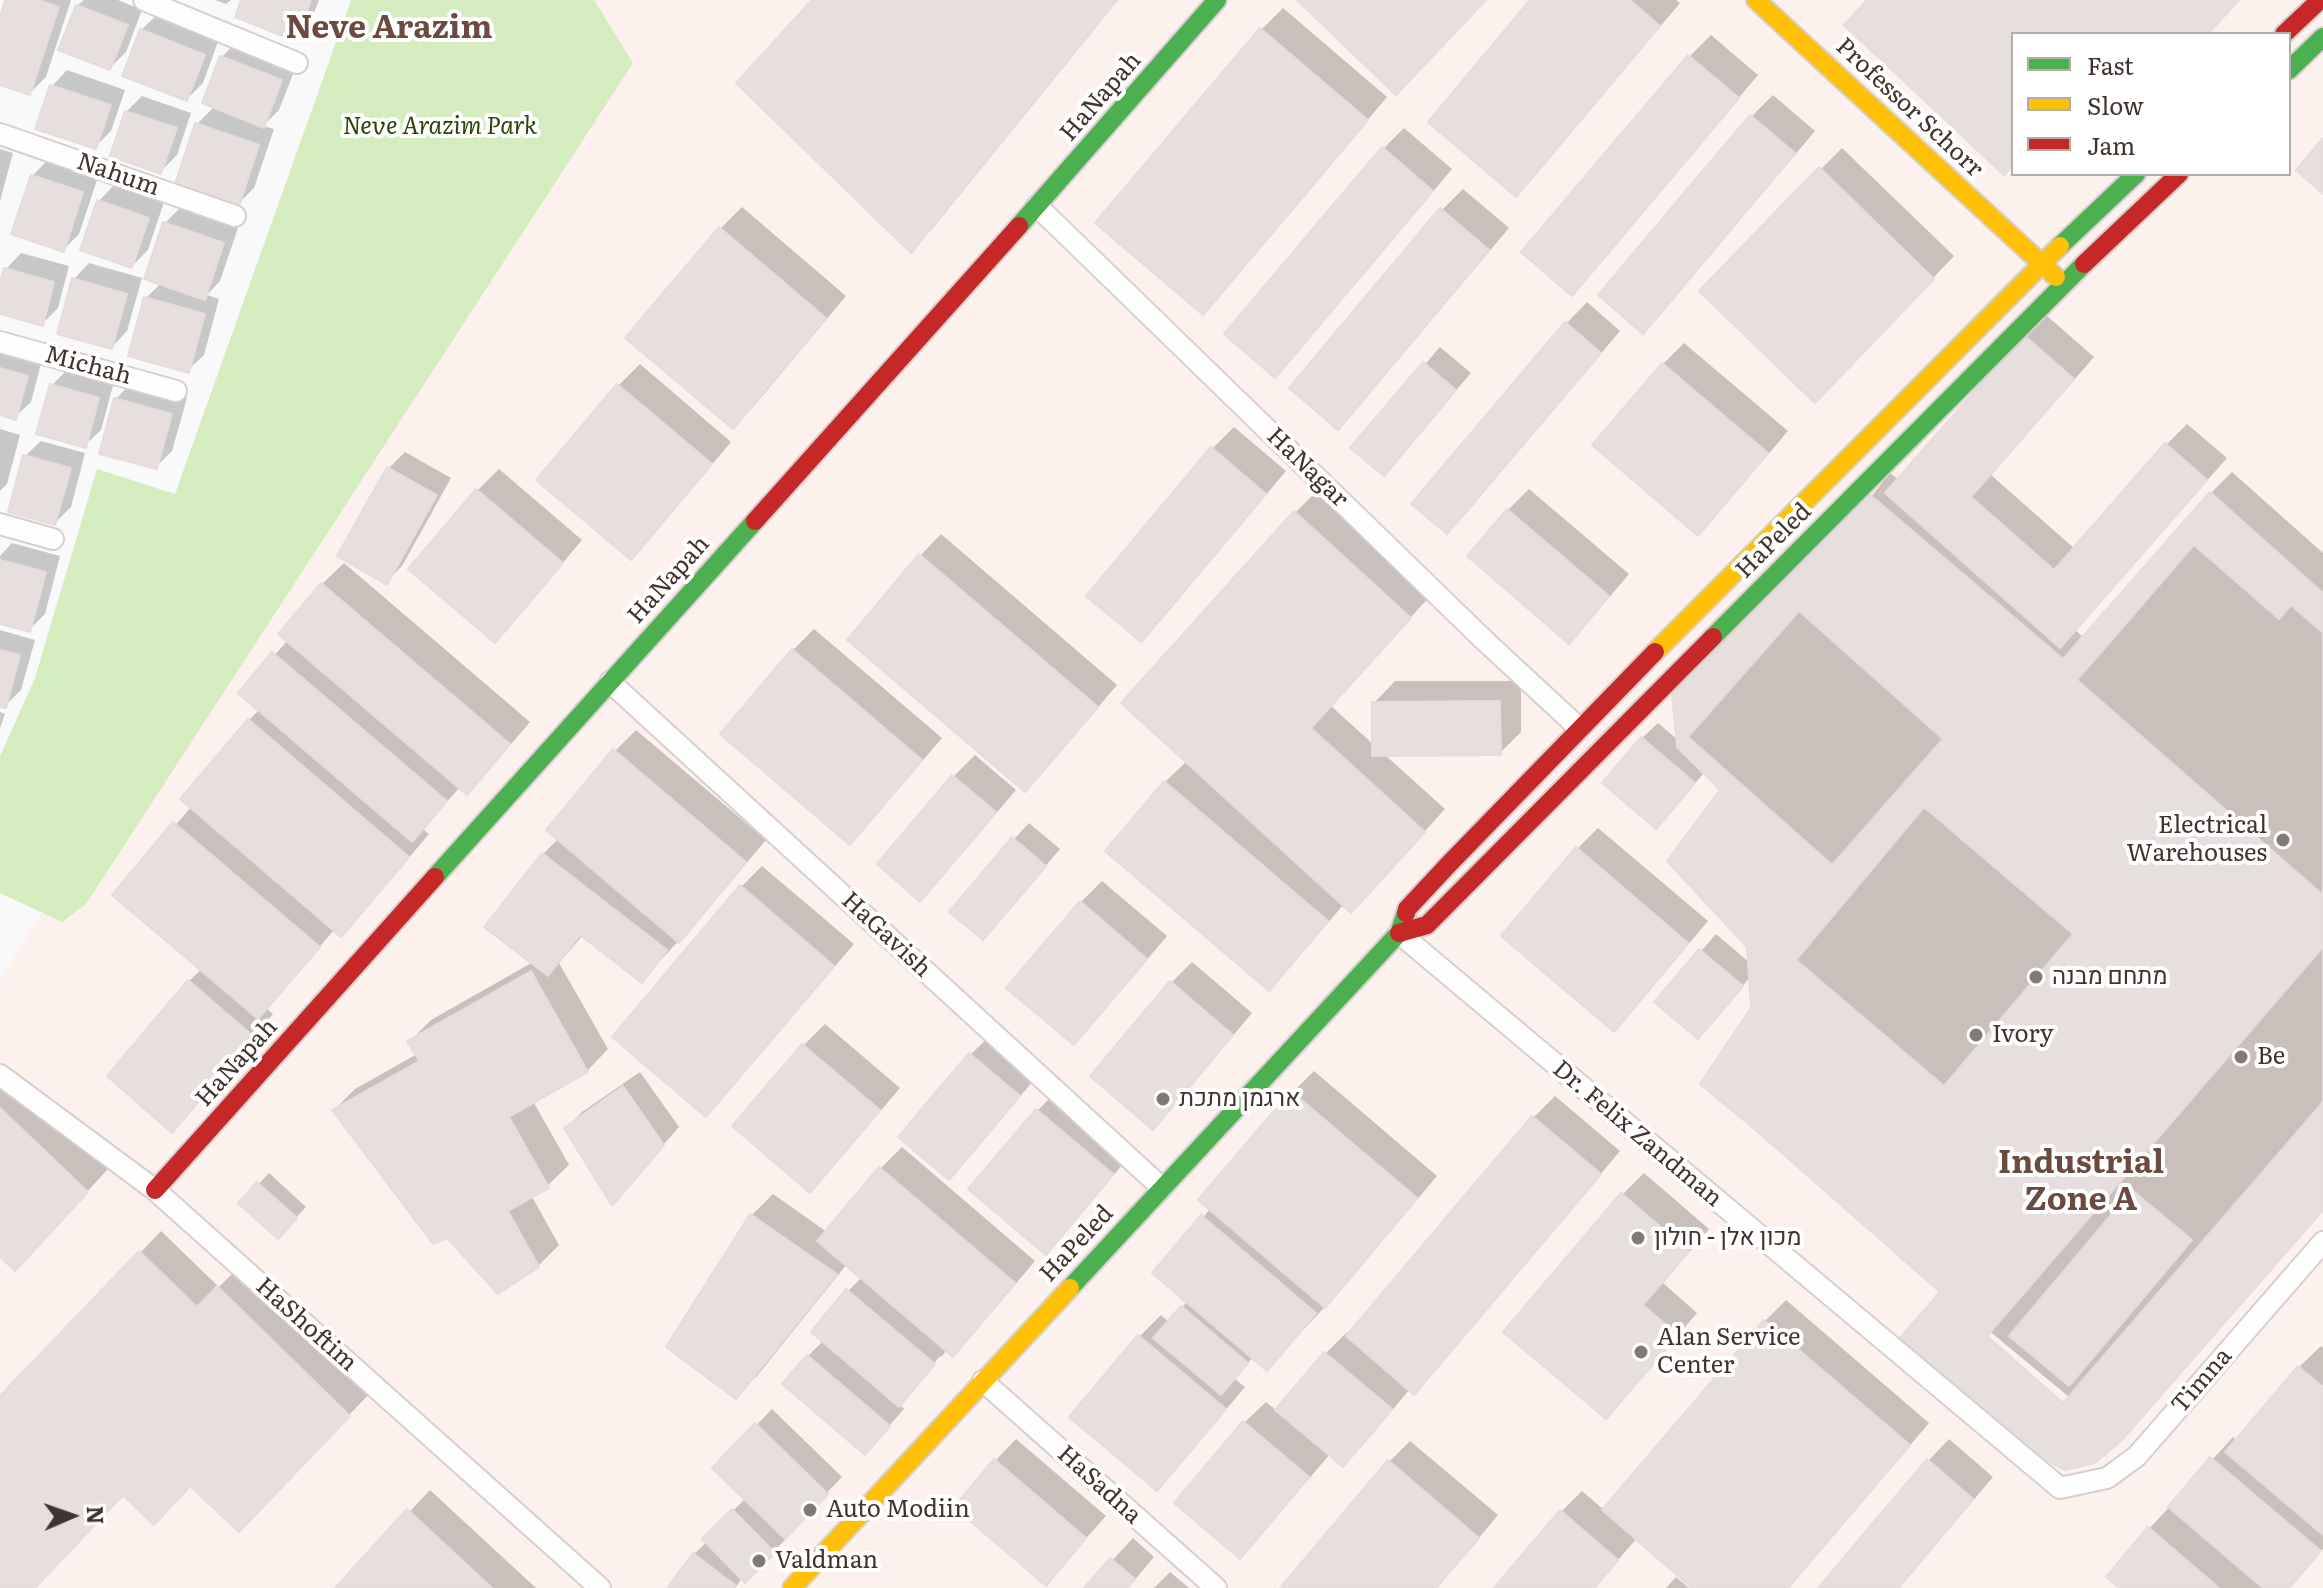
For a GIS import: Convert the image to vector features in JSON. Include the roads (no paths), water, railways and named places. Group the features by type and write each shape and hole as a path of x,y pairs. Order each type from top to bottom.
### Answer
{"street":[{"path":"144,0 297,63"},
{"name":"HaNapah","path":"155,1190 1037,206 1217,0"},
{"name":"Professor Schorr","path":"1756,0 2063,284"},
{"path":"2286,32 2320,0"},
{"path":"2291,68 2323,37"},
{"name":"Nahum","path":"0,134 235,216"},
{"name":"HaPeled","path":"792,1588 1399,933 1407,909 1579,728 2042,263 2134,176"},
{"name":"HaPeled","path":"1399,933 1427,925 2063,284 2177,176"},
{"name":"HaNagar","path":"1037,206 1485,641 1579,728"},
{"name":"Michah","path":"0,342 176,391"},
{"path":"0,524 53,539"},
{"name":"HaGavish","path":"610,682 1162,1188"},
{"name":"Dr. Felix Zandman","path":"1399,933 2060,1488"},
{"name":"HaShoftim","path":"0,1075 155,1190 600,1588"},
{"name":"Timna","path":"2060,1488 2107,1478 2137,1456 2323,1242"},
{"name":"HaSadna","path":"983,1381 1216,1588"}],"place":[{"name":"Electrical Warehouses","path":"2283,840"},
{"name":"מתחם מבנה","path":"2036,977"},
{"name":"Ivory","path":"1976,1035"},
{"name":"Be","path":"2241,1057"},
{"name":"ארגמן מתכת","path":"1163,1099"},
{"name":"מכון אלן - חולון","path":"1638,1238"},
{"name":"Alan Service Center","path":"1641,1352"},
{"name":"Auto Modiin","path":"810,1510"},
{"name":"Valdman","path":"759,1561"}],"district":[{"name":"Neve Arazim","path":"389,29"},
{"name":"Industrial Zone A","path":"2081,1182"}],"park label":[{"name":"Neve Arazim Park","path":"440,127"}]}
